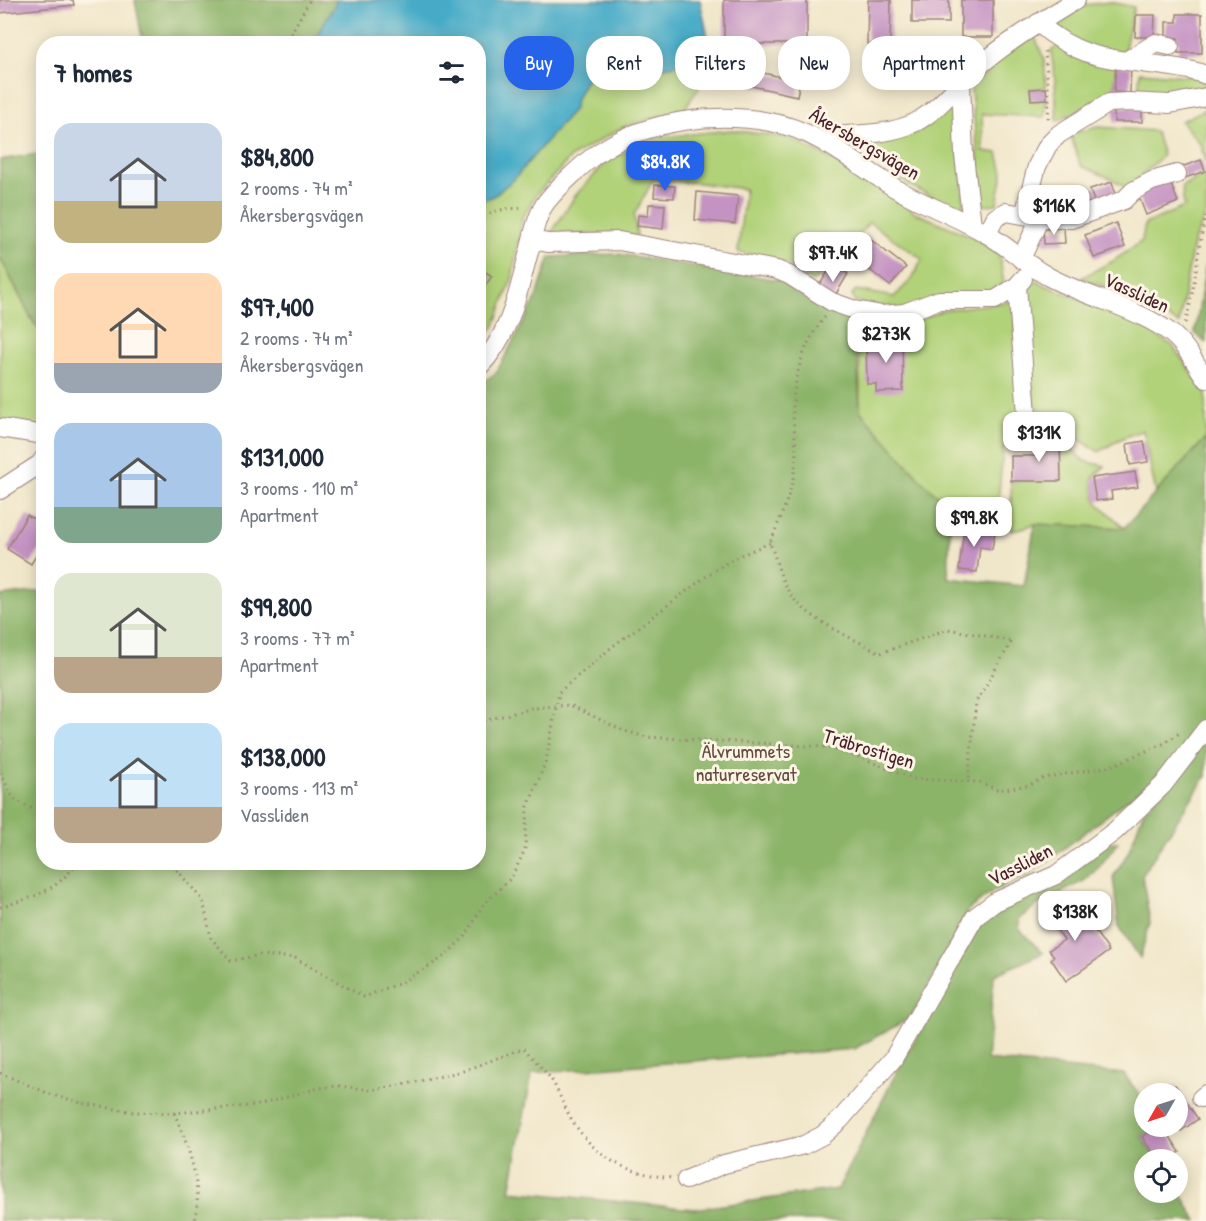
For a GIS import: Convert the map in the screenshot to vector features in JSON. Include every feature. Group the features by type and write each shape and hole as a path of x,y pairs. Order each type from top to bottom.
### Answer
{"street":[{"path":"986,61 1003,46 1076,0"},
{"path":"1038,23 1056,38 1084,53 1206,75"},
{"path":"1126,61 1156,43 1170,46"},
{"path":"826,144 831,136 886,131 916,122 931,112 954,90"},
{"path":"961,90 964,155 980,230 1006,212 1032,217 1071,219 1124,200 1132,191 1152,181 1177,174"},
{"path":"1028,427 1017,286 1027,263 1037,166 1048,145 1059,134 1109,103 1170,104 1206,97"},
{"name":"Åkersbergsvägen","path":"486,360 501,338 512,313 543,206 581,166 599,151 651,127 698,119 740,119 770,122 798,129 897,189 980,230 1027,263"},
{"path":"532,240 548,243 619,241 777,270 837,304 855,310 895,315 939,300 995,300 1017,286"},
{"name":"Vassliden","path":"1027,263 1053,279 1140,315 1176,338 1206,379"},
{"path":"0,428 36,434"},
{"path":"0,490 36,467"},
{"name":"Vassliden","path":"686,1180 724,1164 804,1145 823,1135 865,1093 893,1059 975,917 995,902 1056,875 1115,831 1163,784 1206,729"}],"path":[{"path":"290,36 310,0"},
{"path":"1038,23 1047,58 1048,145"},
{"path":"486,215 504,209 543,206"},
{"path":"1176,338 1184,325 1192,298 1206,216"},
{"path":"837,304 819,325 806,346 793,404 795,467 788,497 770,543 787,590 810,614 838,632 881,653 948,629 1012,641 976,702 968,782"},
{"path":"177,870 204,900 210,938 231,961 260,955 295,958 364,997 398,984 441,959 465,937 483,905 511,878 525,850 527,809 546,761 559,692 613,646 734,558 770,543"},
{"name":"Träbrostigen","path":"486,720 534,708 570,705 624,731 647,736 825,747 914,779 980,782 998,790 1030,785 1043,778 1111,766 1165,742 1183,730"},
{"path":"0,773 14,799 36,811"},
{"path":"0,907 46,892 67,877 71,870"},
{"path":"0,1073 52,1095 82,1103 133,1112 174,1113 259,1105 318,1088 339,1086 373,1090 417,1082 463,1071 524,1048 551,1080 572,1120 591,1146 616,1165 648,1176 686,1180"},
{"path":"174,1113 186,1138 195,1182 197,1209 195,1221"}],"green space":[{"path":"135,0 336,0 316,36 142,36"},
{"path":"1109,2 1134,7 1124,52 1085,49 1065,36 1053,21 1086,5"},
{"path":"1034,35 1044,59 1046,88 1030,89 1031,99 1047,99 1045,117 982,114 983,151 998,153 1003,173 997,204 983,205 971,90 986,90 986,73 1000,58"},
{"path":"1059,45 1116,66 1114,92 1057,121 1051,51"},
{"path":"675,65 675,90 697,90 685,108 621,128 571,157 536,195 522,218 512,279 494,327 486,333 486,199 492,197 513,180 574,109 579,92 586,80 586,90 663,90 663,67"},
{"path":"1140,72 1200,77 1206,80 1202,92 1190,95 1138,94"},
{"path":"956,105 965,214 909,185 861,147 913,133"},
{"path":"1206,109 1206,163 1200,144 1181,121"},
{"path":"1098,127 1155,131 1163,155 1128,188 1081,166 1070,134"},
{"path":"732,130 789,138 867,180 918,214 973,237 999,253 1004,285 993,293 897,310 855,302 852,295 856,290 894,297 912,279 922,259 869,222 838,262 812,282 788,264 738,252 745,189 700,183 653,180 634,215 637,236 551,233 576,195 609,159 661,137"},
{"path":"36,154 36,325 0,257 0,160"},
{"path":"1206,174 1206,214 1193,243 1179,324 1131,296 1081,278 1113,261 1142,241 1145,224 1184,207 1182,186"},
{"name":"Älvrummets naturreservat","path":"618,254 785,281 852,320 856,336 860,411 923,482 951,508 948,578 1024,586 1035,524 1124,528 1206,438 1206,717 1172,765 1027,877 997,889 968,910 912,1017 854,1049 532,1073 510,1191 694,1209 838,1189 895,1075 985,916 1109,842 1118,842 1100,866 1084,881 1040,903 1019,919 1019,929 1043,953 994,975 987,1060 1124,1074 1134,1088 1134,1137 1142,1137 1150,1149 1134,1149 1134,1203 1187,1203 1197,1221 0,1221 0,596 36,592 36,870 486,870 486,380 496,373 536,299 550,257"},
{"path":"0,257 36,326 36,427 0,420"},
{"path":"1206,265 1206,343 1195,333"},
{"path":"1030,279 1131,320 1172,345 1206,393 1206,438 1156,493 1143,430 1120,439 1099,452 1049,420 1034,403 1021,291"},
{"path":"1014,301 1023,426 1003,448 997,514 951,508 917,476 860,411 859,320 907,325 943,310"},
{"path":"1060,437 1084,461 1105,466 1092,479 1096,501 1124,528 1035,524 1012,531 1011,481 1061,480"},
{"path":"1206,737 1206,776 1142,875 1150,922 1140,958 1119,926 1113,877 1128,853 1143,813"}],"water":[{"path":"336,0 700,0 708,36 675,36 675,65 663,67 663,36 586,36 586,80 577,95 574,109 513,180 492,197 486,199 486,36 316,36"}],"building":[{"path":"0,0 73,0 74,5 0,13"},
{"path":"724,0 807,0 807,36 778,36 778,44 766,44 766,36 724,36"},
{"path":"868,0 891,0 890,36 867,36"},
{"path":"912,0 949,0 949,23 912,23"},
{"path":"961,0 993,0 993,37 961,36"},
{"path":"1177,14 1202,14 1202,53 1178,53 1178,38 1166,38 1166,22 1177,22"},
{"path":"1136,15 1155,15 1154,37 1135,37"},
{"path":"1116,66 1131,67 1130,93 1114,92"},
{"path":"766,74 778,76 778,90 798,90 797,96 766,89"},
{"path":"1046,88 1047,99 1031,100 1030,89"},
{"path":"1114,107 1142,107 1142,122 1114,122"},
{"path":"1201,160 1205,171 1185,178 1181,167"},
{"path":"1169,179 1178,202 1146,215 1137,192"},
{"path":"1112,182 1117,198 1095,205 1090,189"},
{"path":"655,185 675,186 674,198 654,197"},
{"path":"697,192 738,196 735,224 695,220"},
{"path":"649,204 665,205 663,229 637,226 638,215 648,216"},
{"path":"1116,223 1125,247 1094,258 1085,235"},
{"path":"1064,228 1065,243 1044,244 1043,229"},
{"path":"866,236 906,267 890,286 851,255"},
{"path":"837,267 848,274 833,299 817,289 829,270 833,273"},
{"path":"486,272 492,276 486,285"},
{"path":"876,337 902,337 903,391 876,392 876,384 867,384 866,346 876,346"},
{"path":"1060,437 1061,481 1011,481 1011,456 1036,456 1036,438"},
{"path":"1144,441 1148,462 1130,465 1127,444"},
{"path":"1135,472 1138,487 1111,491 1112,499 1096,501 1092,478"},
{"path":"27,515 36,520 36,556 31,564 7,549"},
{"path":"964,528 995,532 992,549 980,547 977,572 959,570"},
{"path":"1074,901 1109,951 1066,981 1051,959 1054,956 1049,950 1064,940 1049,919"},
{"path":"1188,1104 1198,1119 1188,1126"},
{"path":"1142,1137 1170,1137 1178,1149 1150,1149"}]}
